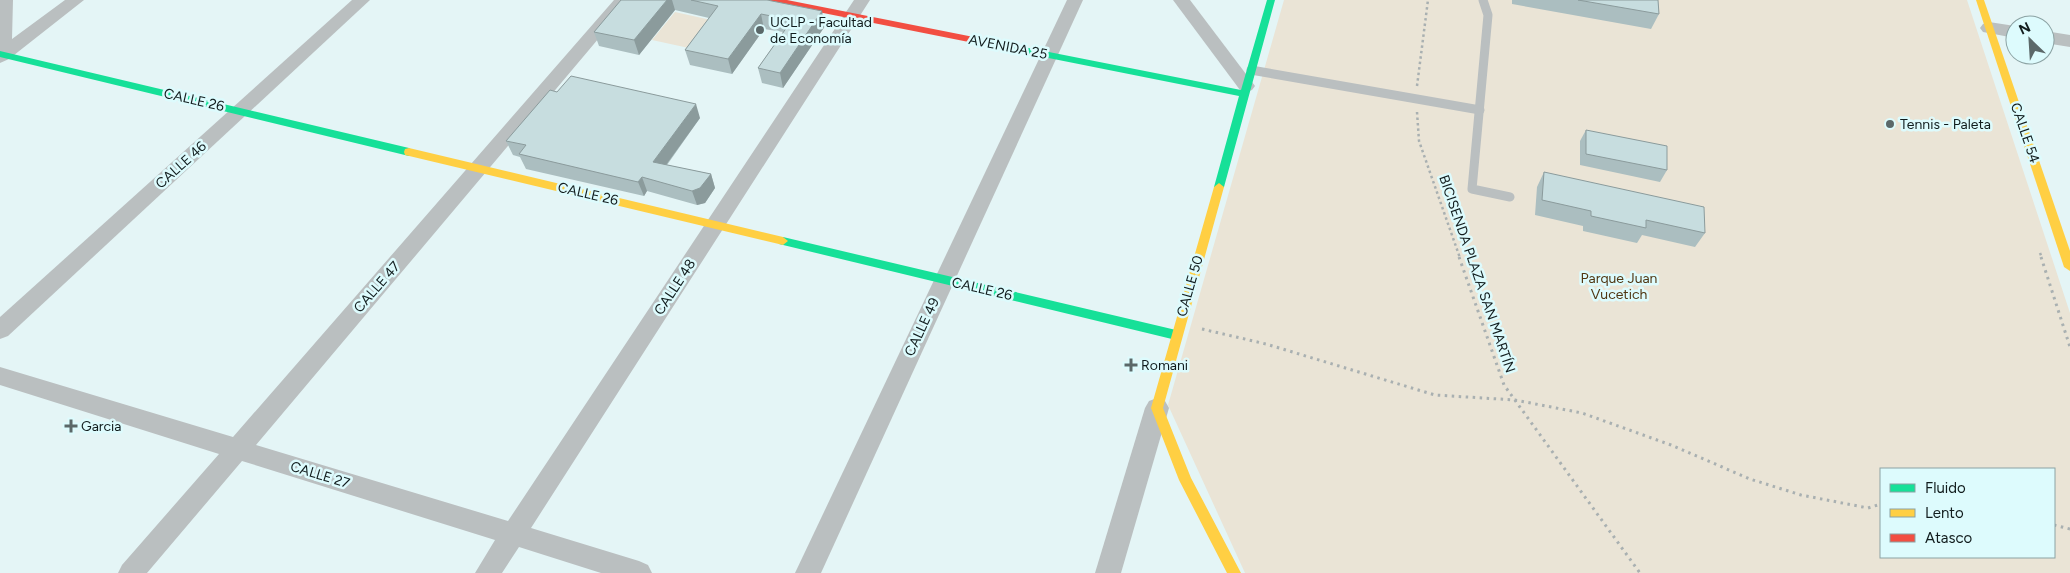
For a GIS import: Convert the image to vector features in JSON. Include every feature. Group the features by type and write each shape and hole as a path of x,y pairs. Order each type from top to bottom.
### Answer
{"main road":[{"name":"AVENIDA 25","path":"773,0 856,8"},
{"name":"AVENIDA 25","path":"808,0 856,8 1051,52 1247,83"},
{"name":"CALLE 50","path":"1157,408 1177,330 1271,0"},
{"name":"CALLE 54","path":"1980,0 2066,242 2070,267"},
{"name":"CALLE 26","path":"1,55 944,280 1177,330"},
{"path":"1157,408 1185,480 1234,573"}],"street":[{"path":"1,55 5,0"},
{"path":"1,55 76,0"},
{"name":"CALLE 46","path":"0,330 362,0"},
{"name":"CALLE 47","path":"131,573 623,0"},
{"name":"CALLE 49","path":"808,573 1075,0"},
{"path":"1182,0 1232,67 1247,83"},
{"name":"CALLE 48","path":"488,573 856,8"},
{"path":"1989,28 2005,30"},
{"path":"2055,39 2070,41"},
{"name":"CALLE 27","path":"0,376 639,573"},
{"name":"CALLE 50","path":"1108,573 1157,408"}],"lane":[{"path":"1483,0 1488,15 1472,190 1510,197"},
{"path":"1247,83 1415,98 1480,110"}],"path":[{"name":"BICISENDA PLAZA SAN MARTÍN","path":"1428,0 1415,98 1419,141 1504,385 1640,573"},
{"path":"1177,330 1266,344 1435,395 1515,400 1582,414 1671,444 1750,479 1801,495 1868,508 1880,504"},
{"path":"2055,526 2070,529"}],"green space":[{"name":"Parque Juan Vucetich","path":"1284,0 1967,0 2070,313 2070,573 1245,573 1168,405"},
{"path":"675,12 720,22 698,50 652,40"}],"building":[{"path":"621,0 667,0 634,40 594,32"},
{"path":"691,0 767,0 822,11 780,73 758,68 792,20 761,14 728,59 685,50 718,6"},
{"path":"1578,0 1658,0 1659,14"},
{"path":"571,76 696,104 653,162 711,174 700,188 692,191 642,177 638,182 519,154 526,145 506,141 550,90 557,92"},
{"path":"1586,130 1667,146 1667,170 1586,154"},
{"path":"1544,172 1704,207 1705,233 1646,220 1646,228 1591,216 1591,211 1542,200"}],"traffic: fast":[{"path":"1219,187 1271,0"},
{"path":"1009,47 1244,94"},
{"path":"0,54 409,152"},
{"path":"783,241 1176,335"}],"traffic: slow":[{"path":"1980,0 2070,267"},
{"path":"409,152 783,241"},
{"path":"1219,187 1157,408 1185,480 1234,573"}],"traffic: jam":[{"path":"773,0 1009,47"}],"place":[{"name":"UCLP - Facultad de Economía","path":"760,30"},
{"name":"Tennis - Paleta","path":"1890,124"},
{"name":"Romani","path":"1131,365"},
{"name":"Garcia","path":"71,426"}]}
